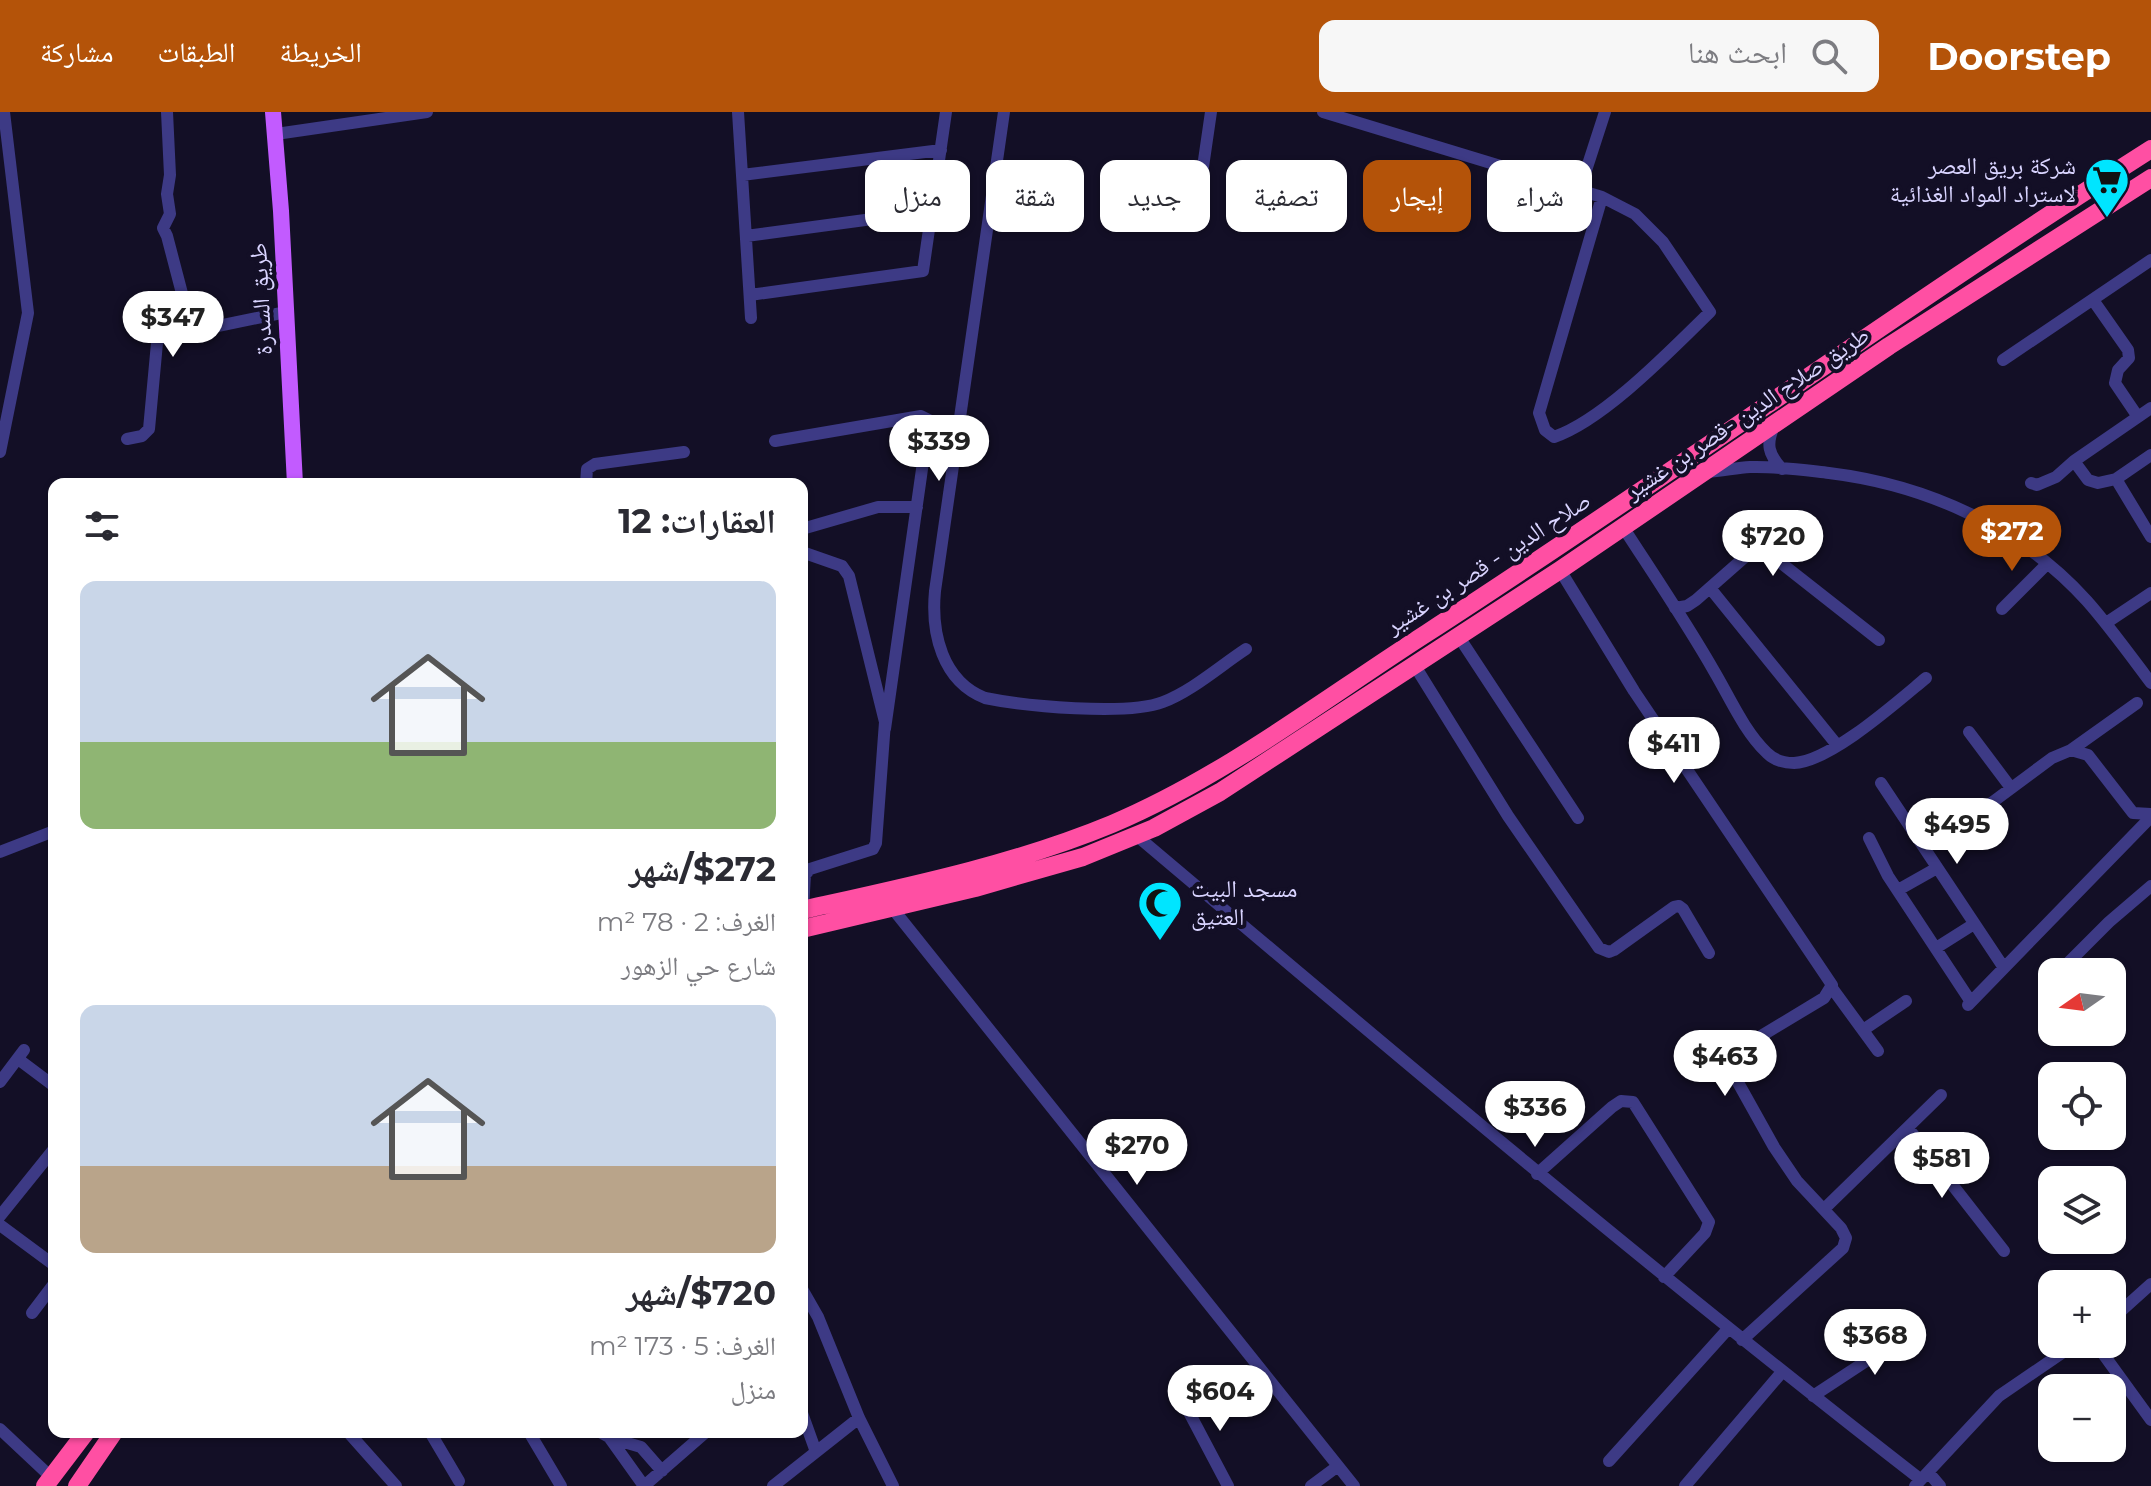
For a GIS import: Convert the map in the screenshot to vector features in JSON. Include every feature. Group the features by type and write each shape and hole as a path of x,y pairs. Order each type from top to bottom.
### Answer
{"highway":[{"name":"صلاح الدين - قصر بن غشير","path":"808,908 912,886 994,863 1112,824 1164,800 1228,764 2149,154"},
{"name":"طريق صلاح الدين -قصر بن غشير","path":"808,928 893,909 1051,867 1137,836 1220,792 1560,570 1889,346 2151,178"},
{"path":"1385,660 1397,677"},
{"path":"49,1483 82,1438"},
{"path":"77,1486 110,1438"}],"main road":[{"name":"طريق السدرة","path":"273,112 295,478"}],"street":[{"path":"0,452 27,321 4,112"},
{"path":"167,112 170,175 167,194 170,214 163,228 184,301 207,328"},
{"path":"276,134 427,112"},
{"path":"738,112 751,318"},
{"path":"940,160 946,112"},
{"path":"1004,112 935,591 935,625 943,657 966,689 985,698 1120,709 1166,701 1246,649"},
{"path":"1204,160 1211,112"},
{"path":"1323,112 1487,161"},
{"path":"1589,160 1605,112"},
{"path":"742,175 941,150"},
{"path":"1592,193 1602,197 1635,214 1663,242 1710,312 1651,368 1588,420 1554,437 1545,430 1539,413 1602,197"},
{"path":"0,216 15,214"},
{"path":"746,236 865,220"},
{"path":"750,295 923,271 929,232"},
{"path":"2003,360 2151,260"},
{"path":"2093,300 2128,350 2129,358 2118,370 2115,383 2138,417"},
{"path":"127,439 146,434 151,423 158,340 286,312"},
{"path":"2031,483 2037,485 2045,482 2151,408"},
{"path":"775,441 926,417 929,425 885,729 876,843 873,849 808,871"},
{"path":"1776,422 1768,446 1782,469"},
{"path":"586,478 587,469 600,462 684,452"},
{"path":"2074,461 2092,482 2107,483 2151,455"},
{"path":"1706,472 1750,467 1845,475 1920,491 1987,522 2071,585 2106,623 2151,683"},
{"path":"2116,479 2151,537"},
{"path":"808,527 878,507 917,507"},
{"path":"1623,527 1743,720 1771,757 1780,761 1800,762 1837,745 1926,678"},
{"path":"1675,608 1687,606 1754,549 1762,548 1879,640"},
{"path":"808,554 842,566 849,576 885,729"},
{"path":"2002,609 2047,564"},
{"path":"1560,570 1634,691 1750,866 1823,968 1832,988 1878,1051"},
{"path":"1710,588 1837,745"},
{"path":"2106,623 2151,593"},
{"path":"1459,637 1578,818"},
{"path":"1415,666 1508,816 1599,948 1609,952 1614,950 1679,906 1709,953"},
{"path":"1963,824 2052,758 2071,750 2137,703"},
{"path":"1969,732 2011,788"},
{"path":"2071,750 2088,755 2129,809 2137,814 2151,815"},
{"path":"1881,783 2004,968"},
{"path":"1869,838 1970,1004 2151,815"},
{"path":"0,852 48,833"},
{"path":"1137,836 1537,1174 1728,1329 1921,1479 1940,1486"},
{"path":"1898,890 1937,868"},
{"path":"2073,958 2151,886"},
{"path":"893,909 1354,1486"},
{"path":"1936,948 1974,924"},
{"path":"1742,1340 1843,1248 1845,1233 1797,1181 1774,1147 1726,1061 1733,1053 1824,998 1832,988"},
{"path":"1863,1030 1906,1001"},
{"path":"0,1082 21,1054 48,1080"},
{"path":"1824,1209 1941,1095"},
{"path":"1537,1174 1612,1107 1621,1101 1633,1102 1709,1222 1705,1233 1664,1277"},
{"path":"1908,1128 2004,1251"},
{"path":"0,1216 48,1156"},
{"path":"0,1225 48,1261"},
{"path":"2126,1306 2151,1284"},
{"path":"32,1313 48,1292"},
{"path":"808,1300 859,1418 893,1486"},
{"path":"1609,1461 1728,1329"},
{"path":"1813,1396 1919,1330"},
{"path":"1921,1479 1999,1396 2055,1358"},
{"path":"2106,1358 2151,1420"},
{"path":"1685,1486 1782,1372"},
{"path":"1181,1397 1228,1486"},
{"path":"773,1486 859,1418"},
{"path":"0,1429 49,1483"},
{"path":"808,1430 816,1452"},
{"path":"353,1438 396,1486"},
{"path":"433,1438 457,1484"},
{"path":"533,1438 561,1486"},
{"path":"606,1438 644,1486 699,1438"},
{"path":"613,1438 641,1447 662,1471"},
{"path":"1311,1486 1338,1466"}],"place":[{"name":"شركة بريق العصر لاستراد المواد الغذائية","path":"2107,219"},
{"name":"مسجد البيت العتيق","path":"1160,942"}]}
